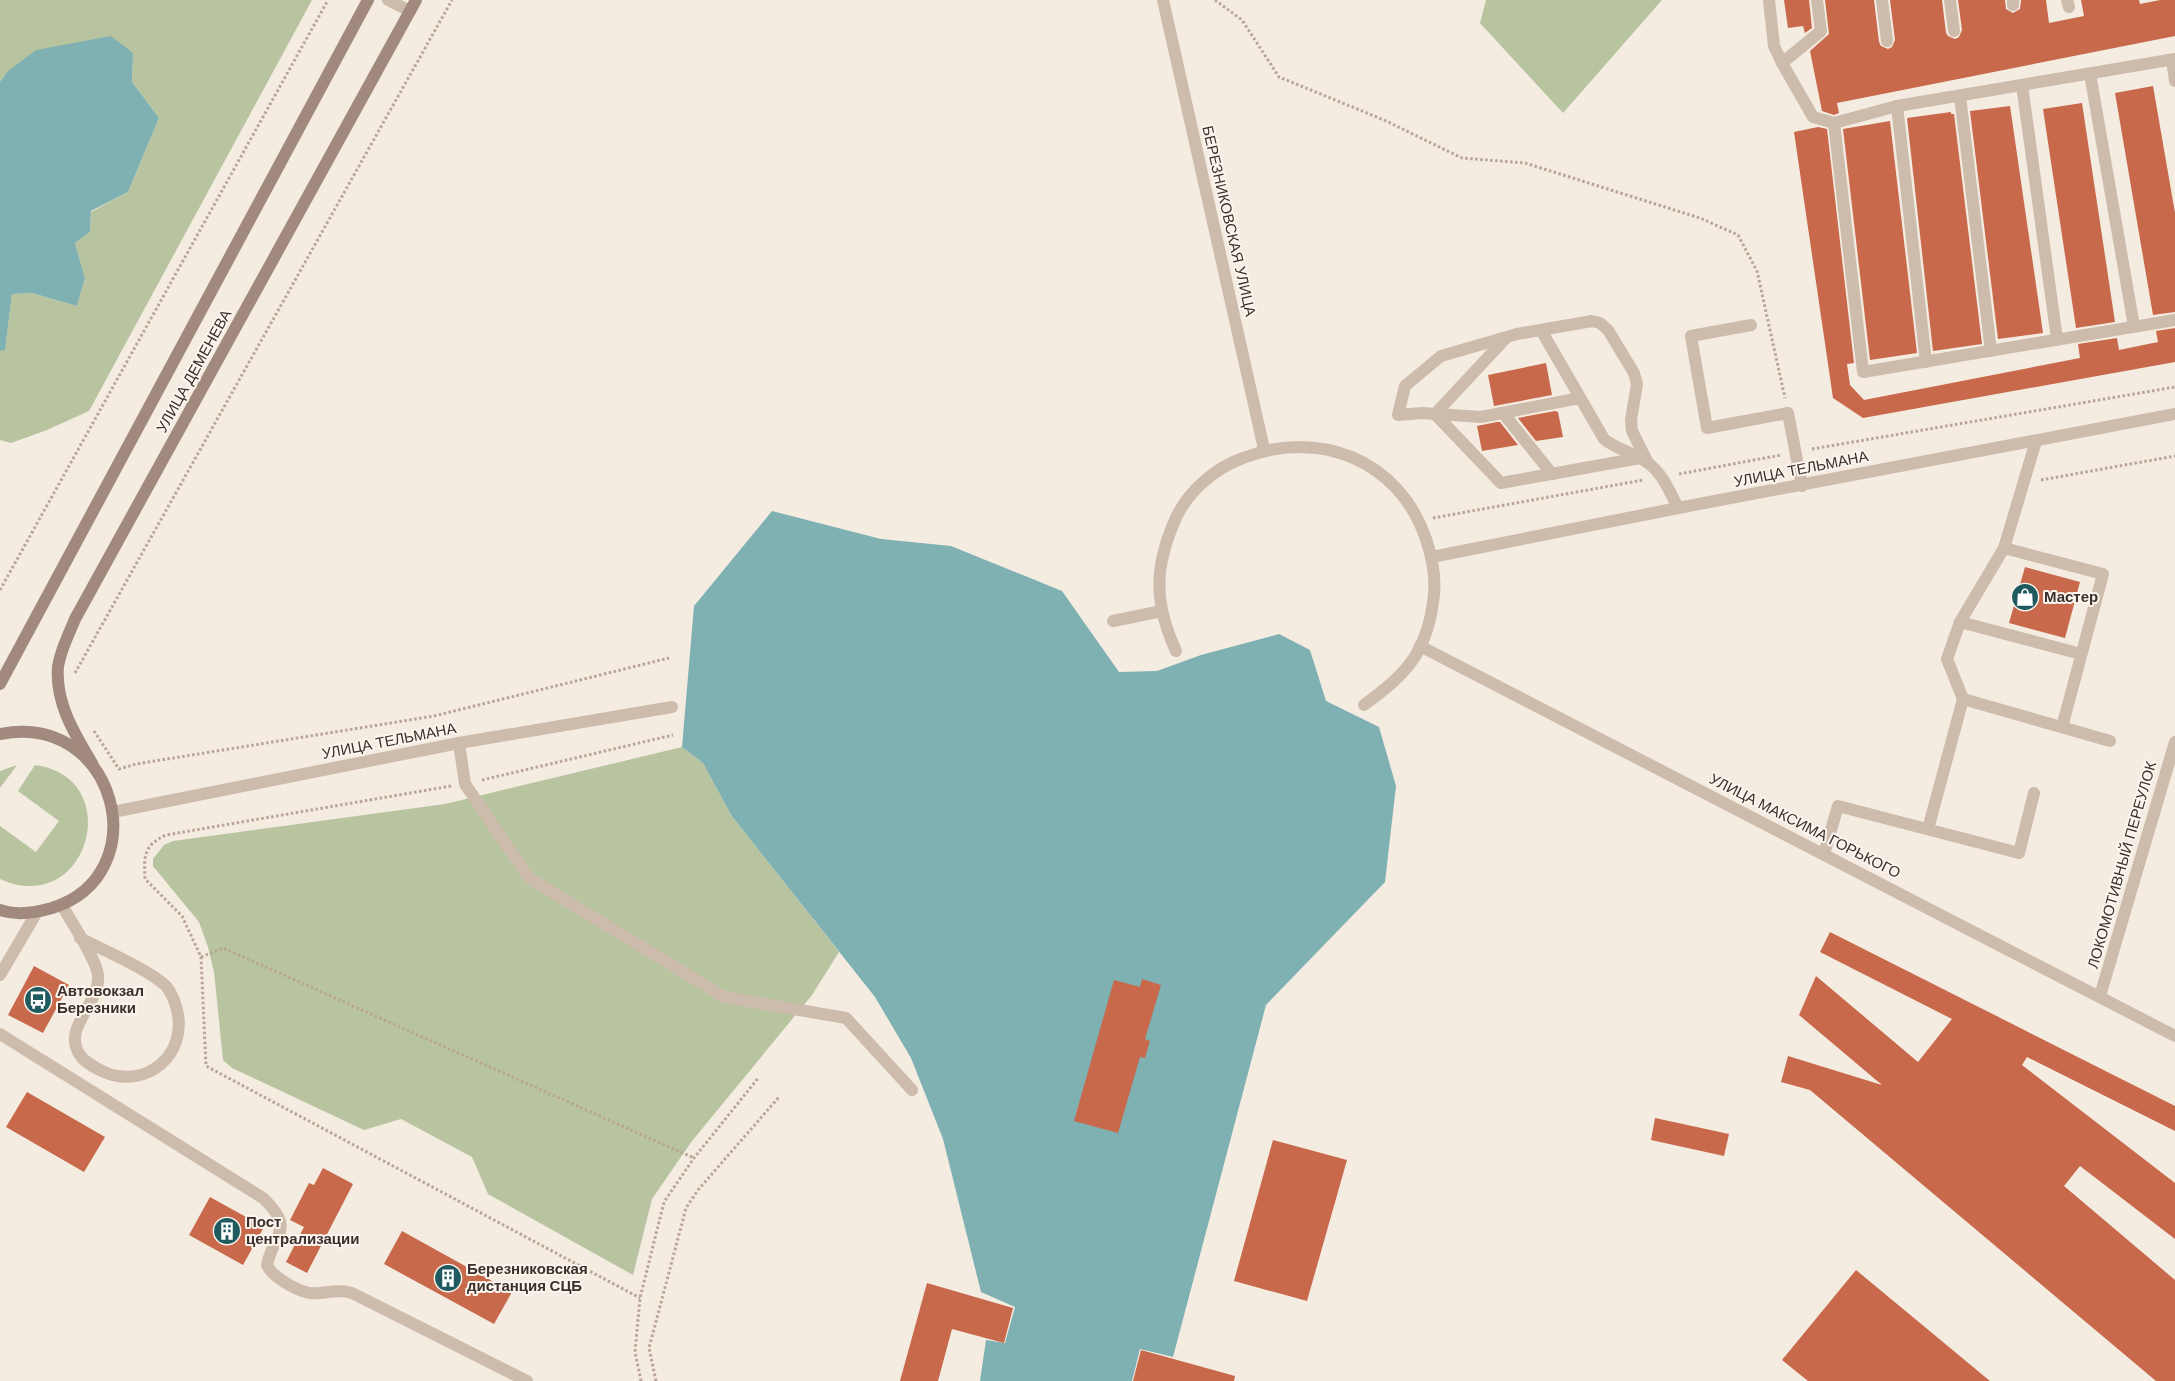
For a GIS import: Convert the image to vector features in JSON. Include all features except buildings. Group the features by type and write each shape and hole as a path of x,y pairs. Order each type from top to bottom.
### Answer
{"main road":[{"name":"УЛИЦА ДЕМЕНЕВА","path":"0,684 368,0"},
{"name":"УЛИЦА ДЕМЕНЕВА","path":"93,765 65,714 58,667 65,644 80,610 413,6"},
{"path":"0,734 23,732 42,734 61,740 79,751 93,765 106,786 113,812 113,828 107,858 90,884 74,898 62,905 37,912 9,913 0,910"}],"street":[{"path":"388,0 413,6"},
{"name":"БЕРЕЗНИКОВСКАЯ УЛИЦА","path":"1163,0 1264,449"},
{"path":"1769,0 1774,46 1782,63 1813,118 1834,123 1897,106 2173,60 2175,81"},
{"path":"1782,63 1821,31 1817,0"},
{"path":"1882,0 1887,41"},
{"path":"1950,0 1954,31"},
{"path":"2090,74 2134,326"},
{"path":"2022,85 2057,339"},
{"path":"1960,96 1991,351"},
{"path":"1897,106 1926,362"},
{"path":"1834,123 1863,372 2175,320"},
{"path":"1580,398 1481,417 1435,414 1398,415 1405,386 1441,356 1506,338 1592,321 1600,323 1608,330 1636,378 1637,384 1631,420 1632,430 1644,460"},
{"path":"1751,325 1691,336 1707,428 1788,413 1802,486"},
{"path":"1541,330 1604,439 1611,445 1644,460 1662,477 1678,508"},
{"path":"1435,414 1506,338"},
{"path":"1503,413 1552,474"},
{"path":"1435,414 1501,483 1644,460"},
{"name":"УЛИЦА ТЕЛЬМАНА","path":"1432,557 1678,508 2175,414"},
{"path":"1928,829 1963,699 1947,659 1960,622 2004,548 2036,441"},
{"path":"1176,651 1167,631 1158,581 1164,546 1178,512 1201,484 1230,463 1264,449 1300,445 1335,450 1368,465 1397,487 1420,520 1432,557 1436,586 1430,622 1416,655 1393,683 1364,705"},
{"path":"2004,548 2103,574 2062,727"},
{"path":"1113,621 1162,611"},
{"path":"1960,622 2081,654"},
{"name":"УЛИЦА МАКСИМА ГОРЬКОГО","path":"1420,646 2175,1036"},
{"path":"1963,699 2110,741"},
{"name":"УЛИЦА ТЕЛЬМАНА","path":"113,812 459,743 672,707"},
{"name":"ЛОКОМОТИВНЫЙ ПЕРЕУЛОК","path":"2100,996 2175,742"},
{"path":"459,743 465,784 529,878 724,998 846,1018 912,1090"},
{"path":"1824,854 1838,806 2019,853 2034,793"},
{"path":"62,905 80,938 94,960 98,975 97,991 76,1030 74,1045 80,1056 92,1066 101,1070 128,1077 144,1076 160,1065 171,1052 180,1021 176,1003 167,987 154,977 80,938"},
{"path":"0,975 37,912"},
{"path":"0,1034 263,1198 275,1211 281,1225 280,1234 267,1265 276,1278 308,1292 341,1290 352,1293 527,1381"}],"path":[{"path":"0,590 328,0"},
{"path":"71,681 452,0"},
{"path":"1215,0 1242,20 1279,77 1384,120 1462,158 1526,163 1700,218 1738,235 1757,271 1788,413"},
{"path":"2023,483 2175,456"},
{"path":"93,729 119,769 136,764 434,716 670,658"},
{"path":"640,1298 206,1066 201,957 182,916 145,879 144,856 153,841 166,836 426,789 465,784 673,735"},
{"path":"201,957 223,948 694,1158"},
{"path":"641,1381 636,1352 640,1298 664,1202 694,1158 759,1077"},
{"path":"656,1381 649,1348 686,1208 698,1190 779,1097"}],"green space":[{"path":"0,0 312,0 89,411 47,430 11,443 0,440 0,351 5,349 12,294 32,293 77,306 85,278 75,243 90,232 91,212 128,192 159,118 132,82 133,53 7,72 0,82"},
{"path":"1486,0 1662,0 1563,113 1480,23"},
{"path":"682,747 703,763 731,815 839,952 812,995 692,1141 652,1199 633,1275 488,1194 472,1157 401,1119 364,1130 232,1068 223,1060 214,972 199,922 153,866 153,859 164,845 173,841 445,804"},
{"path":"17,765 0,788 0,771"},
{"path":"35,765 64,775 81,794 88,817 85,842 74,864 56,880 31,886 0,879 0,826 36,852 59,821 18,791"}],"water":[{"path":"111,36 133,53 132,82 159,118 128,192 91,211 90,232 75,243 85,278 77,306 32,293 12,294 5,350 0,351 0,82 7,72 36,50"},
{"path":"772,511 881,539 951,546 1062,591 1119,672 1157,671 1201,655 1279,634 1310,650 1326,701 1379,727 1396,786 1385,882 1266,1005 1173,1357 1140,1349 1132,1381 980,1381 986,1340 1005,1343 1015,1307 981,1292 943,1139 911,1058 875,997 731,815 703,763 682,747 694,606"}],"place":[{"name":"Мастер","path":"2025,597"},
{"name":"Автовокзал Березники","path":"38,1000"},
{"name":"Пост централизации","path":"227,1231"},
{"name":"Березниковская дистанция СЦБ","path":"448,1278"}]}
